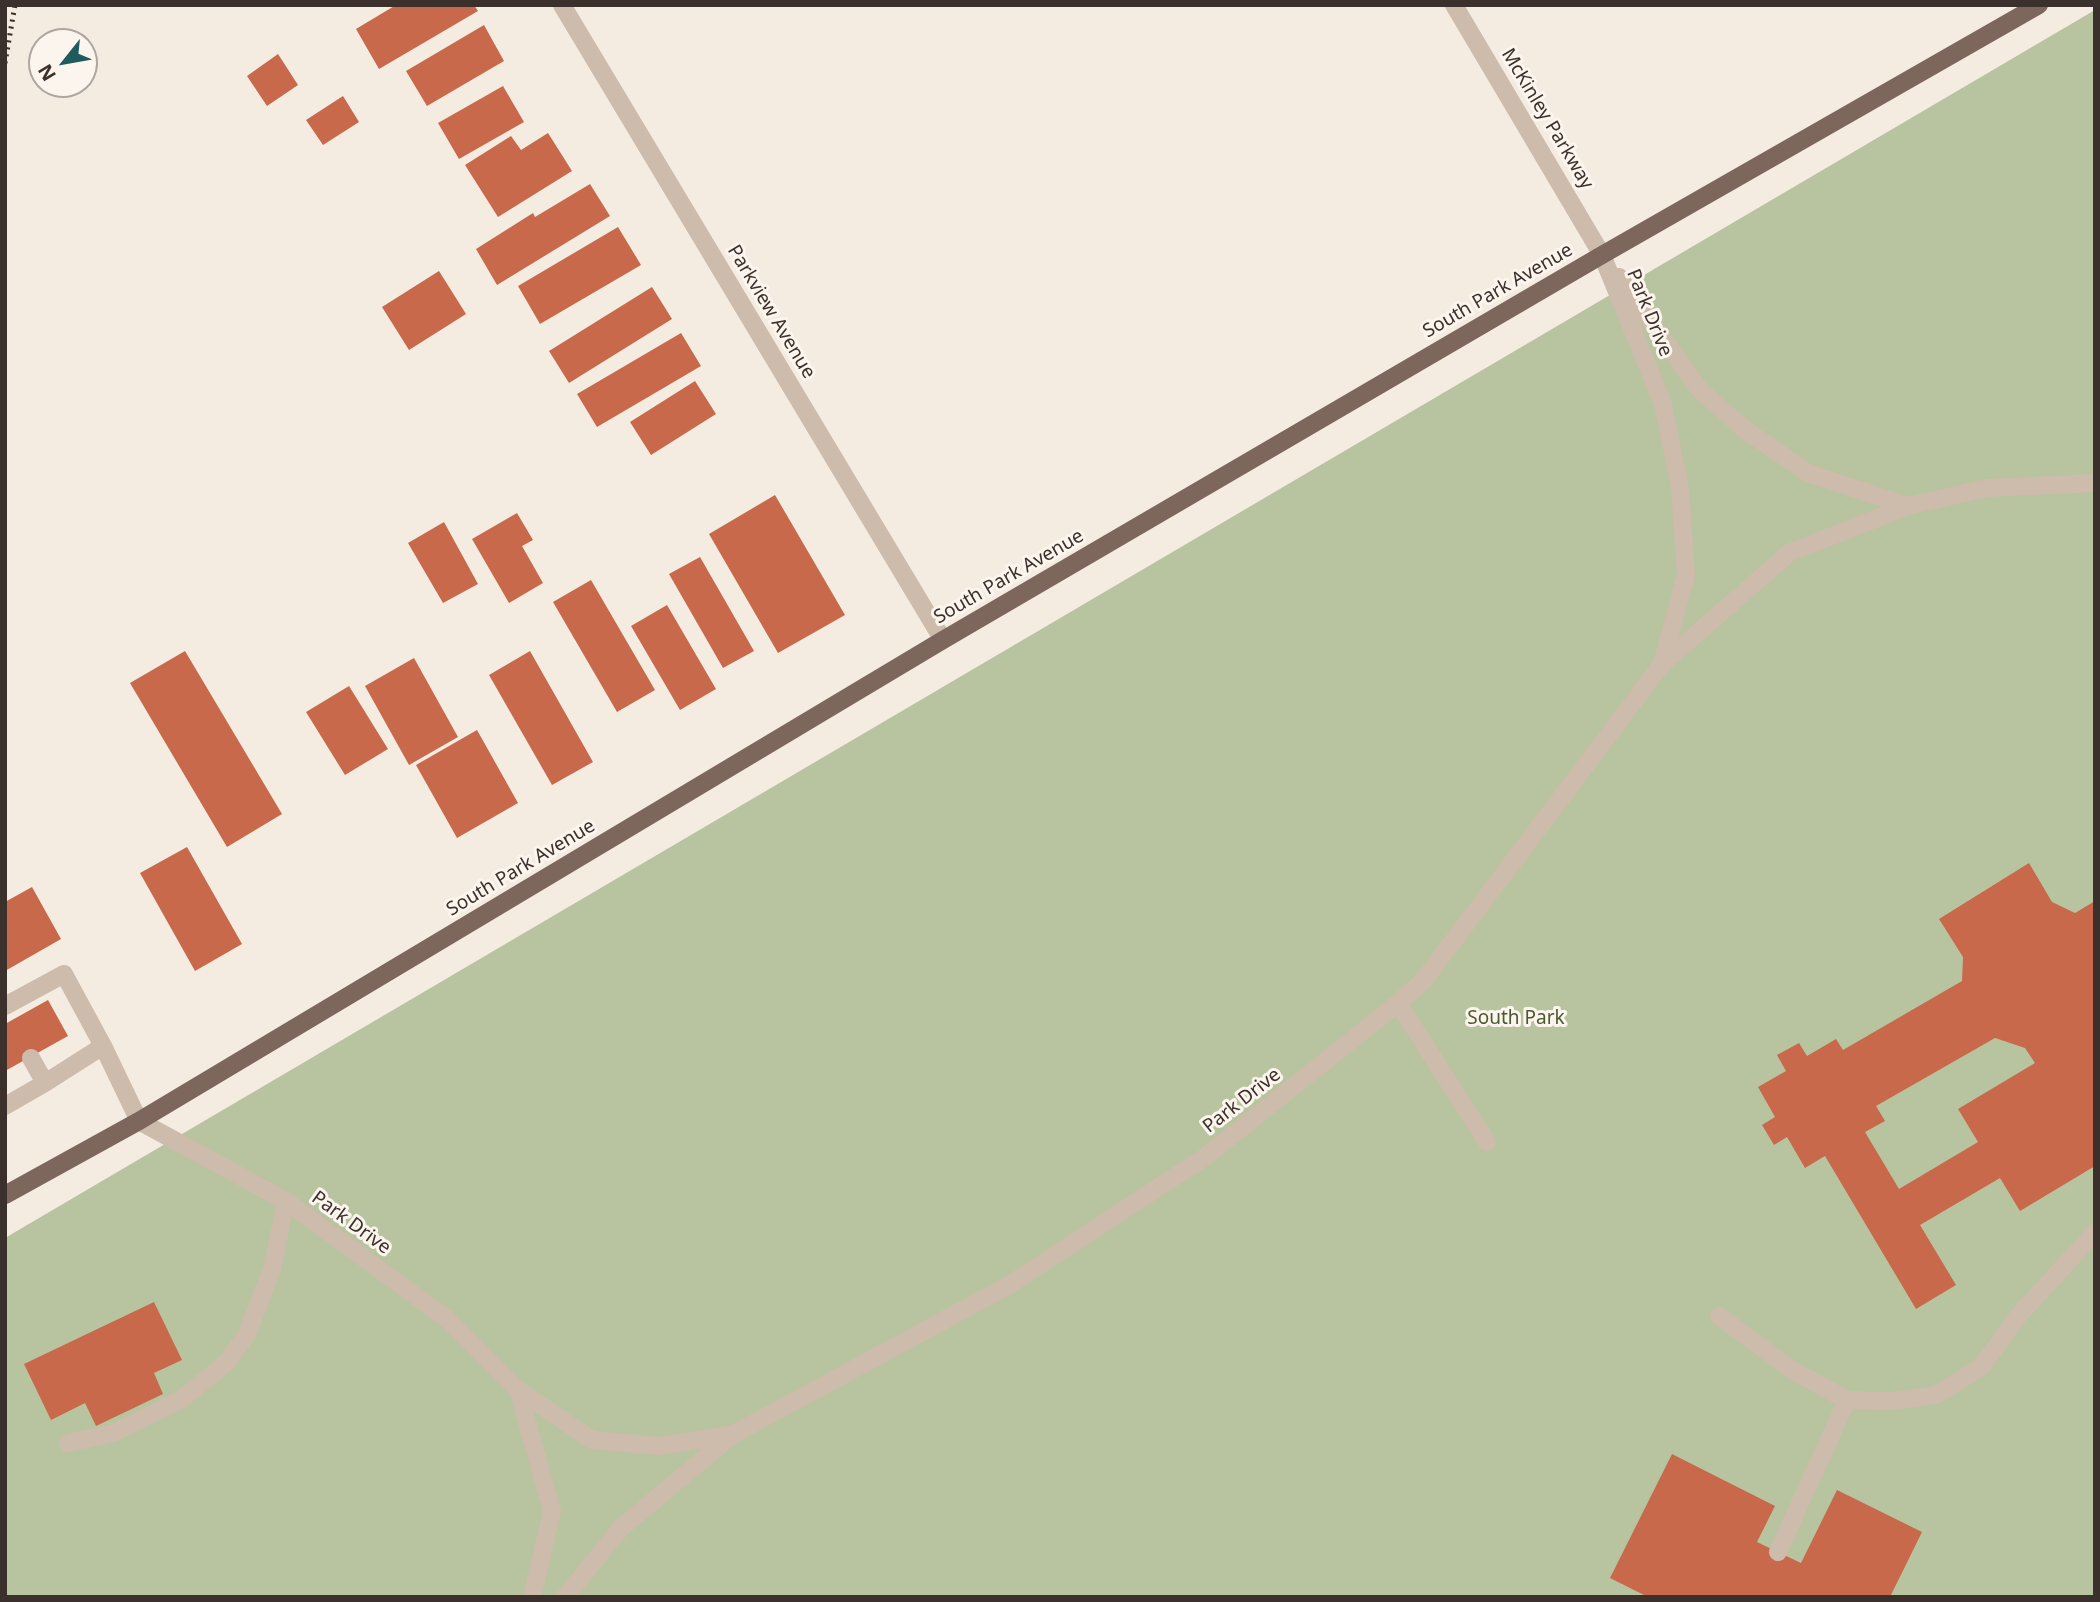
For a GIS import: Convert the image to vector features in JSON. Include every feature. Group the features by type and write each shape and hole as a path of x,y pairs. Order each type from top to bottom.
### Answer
{"main road":[{"name":"South Park Avenue","path":"5,1195 138,1121 943,640 1602,255 2039,5"}],"street":[{"name":"Parkview Avenue","path":"562,5 943,640"},
{"name":"McKinley Parkway","path":"1454,5 1602,255"},
{"name":"Park Drive","path":"1602,255 1699,388 1744,429 1808,473 1908,506"},
{"name":"Park Drive","path":"1602,255 1663,404 1680,488 1686,575 1662,664"},
{"name":"Park Drive","path":"565,1597 622,1527 732,1435 1009,1285 1205,1157 1398,1003 1423,981 1662,664 1789,553 1908,506 1987,488 2095,483"},
{"path":"7,1015 64,974 103,1046 138,1121"},
{"path":"1398,1003 1487,1142"},
{"path":"5,1106 103,1046"},
{"path":"31,1058 45,1083"},
{"name":"Park Drive","path":"138,1121 286,1201 447,1319 518,1390 593,1440 659,1446 732,1435"},
{"path":"68,1443 113,1433 182,1399 227,1362 247,1334 272,1269 286,1201"},
{"path":"1719,1316 1792,1370 1847,1400 1891,1401 1936,1395 1981,1367 2019,1315 2095,1232"},
{"name":"Park Drive","path":"518,1390 552,1511 532,1597"},
{"path":"1778,1552 1847,1400"}],"green space":[{"name":"South Park","path":"2095,10 2095,1597 5,1597 5,1238"}],"building":[{"path":"396,5 474,5 478,11 379,69 356,29"},
{"path":"484,25 504,61 427,106 406,71"},
{"path":"278,54 298,85 267,106 247,76"},
{"path":"503,86 524,122 459,159 438,123"},
{"path":"343,96 359,122 323,145 306,120"},
{"path":"548,133 572,171 498,217 465,165 511,136 521,150"},
{"path":"590,184 610,216 497,285 476,249 533,213 535,217"},
{"path":"618,227 641,265 540,324 518,286"},
{"path":"439,271 466,314 409,350 382,307"},
{"path":"652,287 672,319 569,383 549,351"},
{"path":"681,333 701,366 597,427 577,394"},
{"path":"695,381 716,414 651,455 630,422"},
{"path":"775,495 845,615 778,653 709,534"},
{"path":"517,513 533,540 522,546 543,583 509,603 472,539"},
{"path":"444,522 478,584 443,603 408,543"},
{"path":"700,557 754,651 723,668 669,574"},
{"path":"591,580 655,690 617,712 553,602"},
{"path":"667,605 716,689 680,710 631,626"},
{"path":"185,651 282,814 227,847 130,683"},
{"path":"530,651 593,762 552,785 489,675"},
{"path":"414,658 458,737 409,765 365,686"},
{"path":"349,686 388,749 345,775 306,712"},
{"path":"477,730 518,803 457,838 416,765"},
{"path":"187,847 242,944 195,971 140,873"},
{"path":"2029,863 2052,902 2075,913 2095,901 2095,1166 2020,1211 2000,1178 1920,1225 1956,1285 1916,1309 1825,1156 1805,1168 1787,1137 1774,1145 1762,1125 1775,1117 1758,1087 1786,1071 1777,1055 1799,1043 1807,1056 1836,1039 1843,1050 1962,981 1963,957 1939,919","holes":["1995,1038 2025,1048 2035,1063 1958,1109 1978,1142 1899,1189 1865,1132 1885,1121 1876,1106"]},
{"path":"32,887 61,939 5,971 5,902"},
{"path":"48,1000 68,1036 5,1071 5,1024"},
{"path":"154,1302 182,1360 154,1373 163,1394 96,1426 85,1403 51,1420 24,1364"},
{"path":"1672,1454 1775,1506 1757,1542 1801,1563 1837,1490 1922,1532 1890,1597 1648,1597 1610,1578"}],"railway":[{"path":"5,63 15,5"}]}
